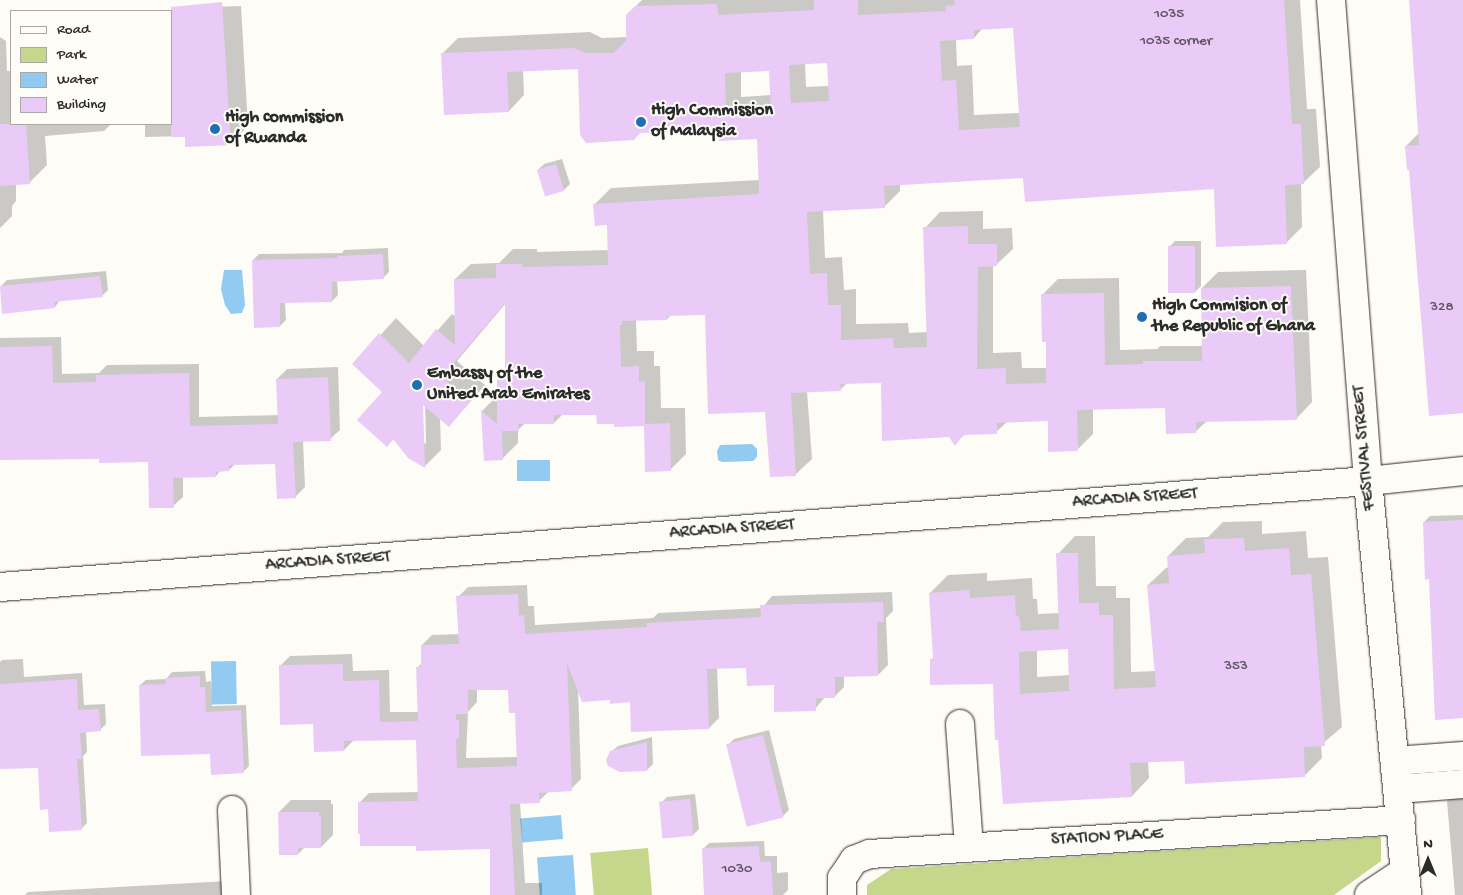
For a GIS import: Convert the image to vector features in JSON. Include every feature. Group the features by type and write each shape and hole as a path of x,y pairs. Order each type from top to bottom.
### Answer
{"street":[{"name":"FESTIVAL STREET","path":"1339,2 1368,481 1406,883"},
{"name":"ARCADIA STREET","path":"0,587 1368,481 1463,471"},
{"path":"960,724 969,847"},
{"path":"1395,761 1463,756"},
{"path":"1398,789 1463,784"},
{"path":"232,810 236,895"},
{"name":"STATION PLACE","path":"842,895 842,878 854,860 870,854 1401,820"},
{"path":"1369,895 1406,883"}],"green space":[{"path":"1381,837 1381,861 1334,895 867,895 867,885 891,869"},
{"path":"648,848 652,895 594,895 590,853"}],"water":[{"path":"224,270 242,270 245,305 242,313 231,314 225,305 221,289"},
{"path":"752,444 757,449 757,457 753,461 722,462 718,460 717,451 720,445"},
{"path":"517,460 550,460 550,481 517,481"},
{"path":"211,661 236,661 237,704 212,704"},
{"path":"561,815 563,839 522,842 520,819"},
{"path":"573,855 576,895 540,895 537,858"}],"building":[{"path":"814,0 858,0 858,15 946,11 945,6 955,5 954,0 1284,0 1292,124 1301,124 1304,184 1285,185 1287,244 1216,247 1214,189 1025,202 1023,178 884,186 885,208 807,212 810,274 827,273 828,305 841,305 841,340 893,338 894,348 927,347 923,227 968,226 968,244 997,244 997,266 978,267 977,369 1006,368 1006,384 1046,383 1046,342 1042,342 1041,294 1104,293 1105,365 1143,364 1143,361 1202,361 1201,288 1291,286 1297,420 1196,422 1196,433 1166,434 1165,408 1077,410 1078,451 1048,452 1048,421 997,423 997,434 963,435 955,446 949,437 882,441 881,383 840,384 841,391 791,393 796,476 770,477 765,412 708,414 705,315 667,316 667,320 622,321 622,325 620,325 621,367 639,366 639,382 645,381 645,424 670,423 671,471 645,472 644,426 614,427 614,424 597,424 596,415 554,415 554,424 518,424 519,431 502,431 503,460 484,461 481,410 497,424 497,375 505,375 505,303 442,377 470,401 449,427 423,405 425,468 408,458 393,439 387,447 357,420 382,392 352,364 379,333 409,363 436,329 455,345 454,279 496,278 496,264 522,264 522,267 608,265 607,225 595,226 593,204 759,194 757,139 719,141 719,130 640,133 634,140 586,143 580,135 578,69 507,72 509,112 444,115 441,53 574,48 586,53 613,53 626,41 626,15 635,6 717,4 718,15 814,10","holes":["1013,28 1020,127 959,130 956,80 942,81 940,41 974,39 974,30","827,63 829,101 791,103 789,65","769,71 771,110 726,112 725,73"]},
{"path":"1409,0 1463,0 1463,413 1429,416 1409,170 1407,170 1405,146 1419,145"},
{"path":"222,2 231,145 185,147 185,137 171,137 171,7"},
{"path":"0,124 26,125 30,184 0,186"},
{"path":"556,164 564,191 545,197 537,170"},
{"path":"1168,246 1195,246 1195,293 1168,293"},
{"path":"383,254 384,279 332,282 332,302 280,303 280,327 254,328 252,260 337,258 337,256"},
{"path":"100,276 103,297 54,302 55,308 2,314 0,286"},
{"path":"52,346 53,383 96,382 96,375 189,373 190,426 278,424 276,379 328,377 331,441 293,442 296,498 277,499 275,464 229,465 229,471 216,472 216,477 173,478 174,508 149,508 148,462 99,463 99,459 0,460 0,347"},
{"path":"1463,520 1463,718 1435,720 1429,579 1425,580 1423,522"},
{"path":"1244,538 1245,551 1289,548 1291,575 1311,574 1325,746 1304,747 1305,777 1185,784 1184,761 1130,763 1132,797 1003,804 998,740 995,740 993,684 930,685 930,659 933,659 929,593 969,590 970,598 1015,595 1016,616 1019,616 1021,631 1059,629 1056,553 1078,553 1079,603 1099,603 1099,615 1113,615 1114,689 1156,687 1147,585 1169,583 1167,556 1205,553 1204,539","holes":["1068,649 1069,691 1020,694 1019,652"]},
{"path":"518,594 519,616 524,615 525,634 647,627 647,623 761,617 760,605 883,602 884,622 877,622 878,676 835,677 835,698 816,698 816,711 774,712 774,685 747,686 746,668 707,669 709,729 631,732 630,702 610,704 610,700 582,702 567,663 572,791 539,793 540,803 510,804 515,895 490,895 490,849 416,851 416,846 360,846 358,802 418,801 416,740 344,741 344,751 314,752 313,724 280,725 279,665 343,664 343,681 379,680 380,722 418,721 416,667 421,667 421,645 459,644 456,596","holes":["468,690 508,690 509,713 515,713 517,766 457,768 456,739 459,739 459,720 456,720 456,714 468,714"]},
{"path":"200,676 200,687 205,687 206,712 241,710 244,773 211,775 210,754 141,756 139,685 166,684 165,678"},
{"path":"77,679 78,710 99,709 101,731 80,733 82,759 77,759 82,830 49,832 48,809 40,810 38,768 0,769 0,684"},
{"path":"763,735 784,817 747,827 726,744"},
{"path":"647,742 647,771 620,772 608,766 606,760 610,751"},
{"path":"690,799 693,836 662,839 659,802"},
{"path":"278,812 319,812 319,816 321,816 321,848 298,848 298,855 279,855"},
{"path":"759,846 760,862 771,861 773,895 704,895 702,848"}],"place":[{"name":"High Commission of Malaysia","path":"641,122"},
{"name":"High commission of Rwanda","path":"215,129"},
{"name":"High Commision of the Republic of Ghana","path":"1142,317"},
{"name":"Embassy of the United Arab Emirates","path":"417,385"}]}
